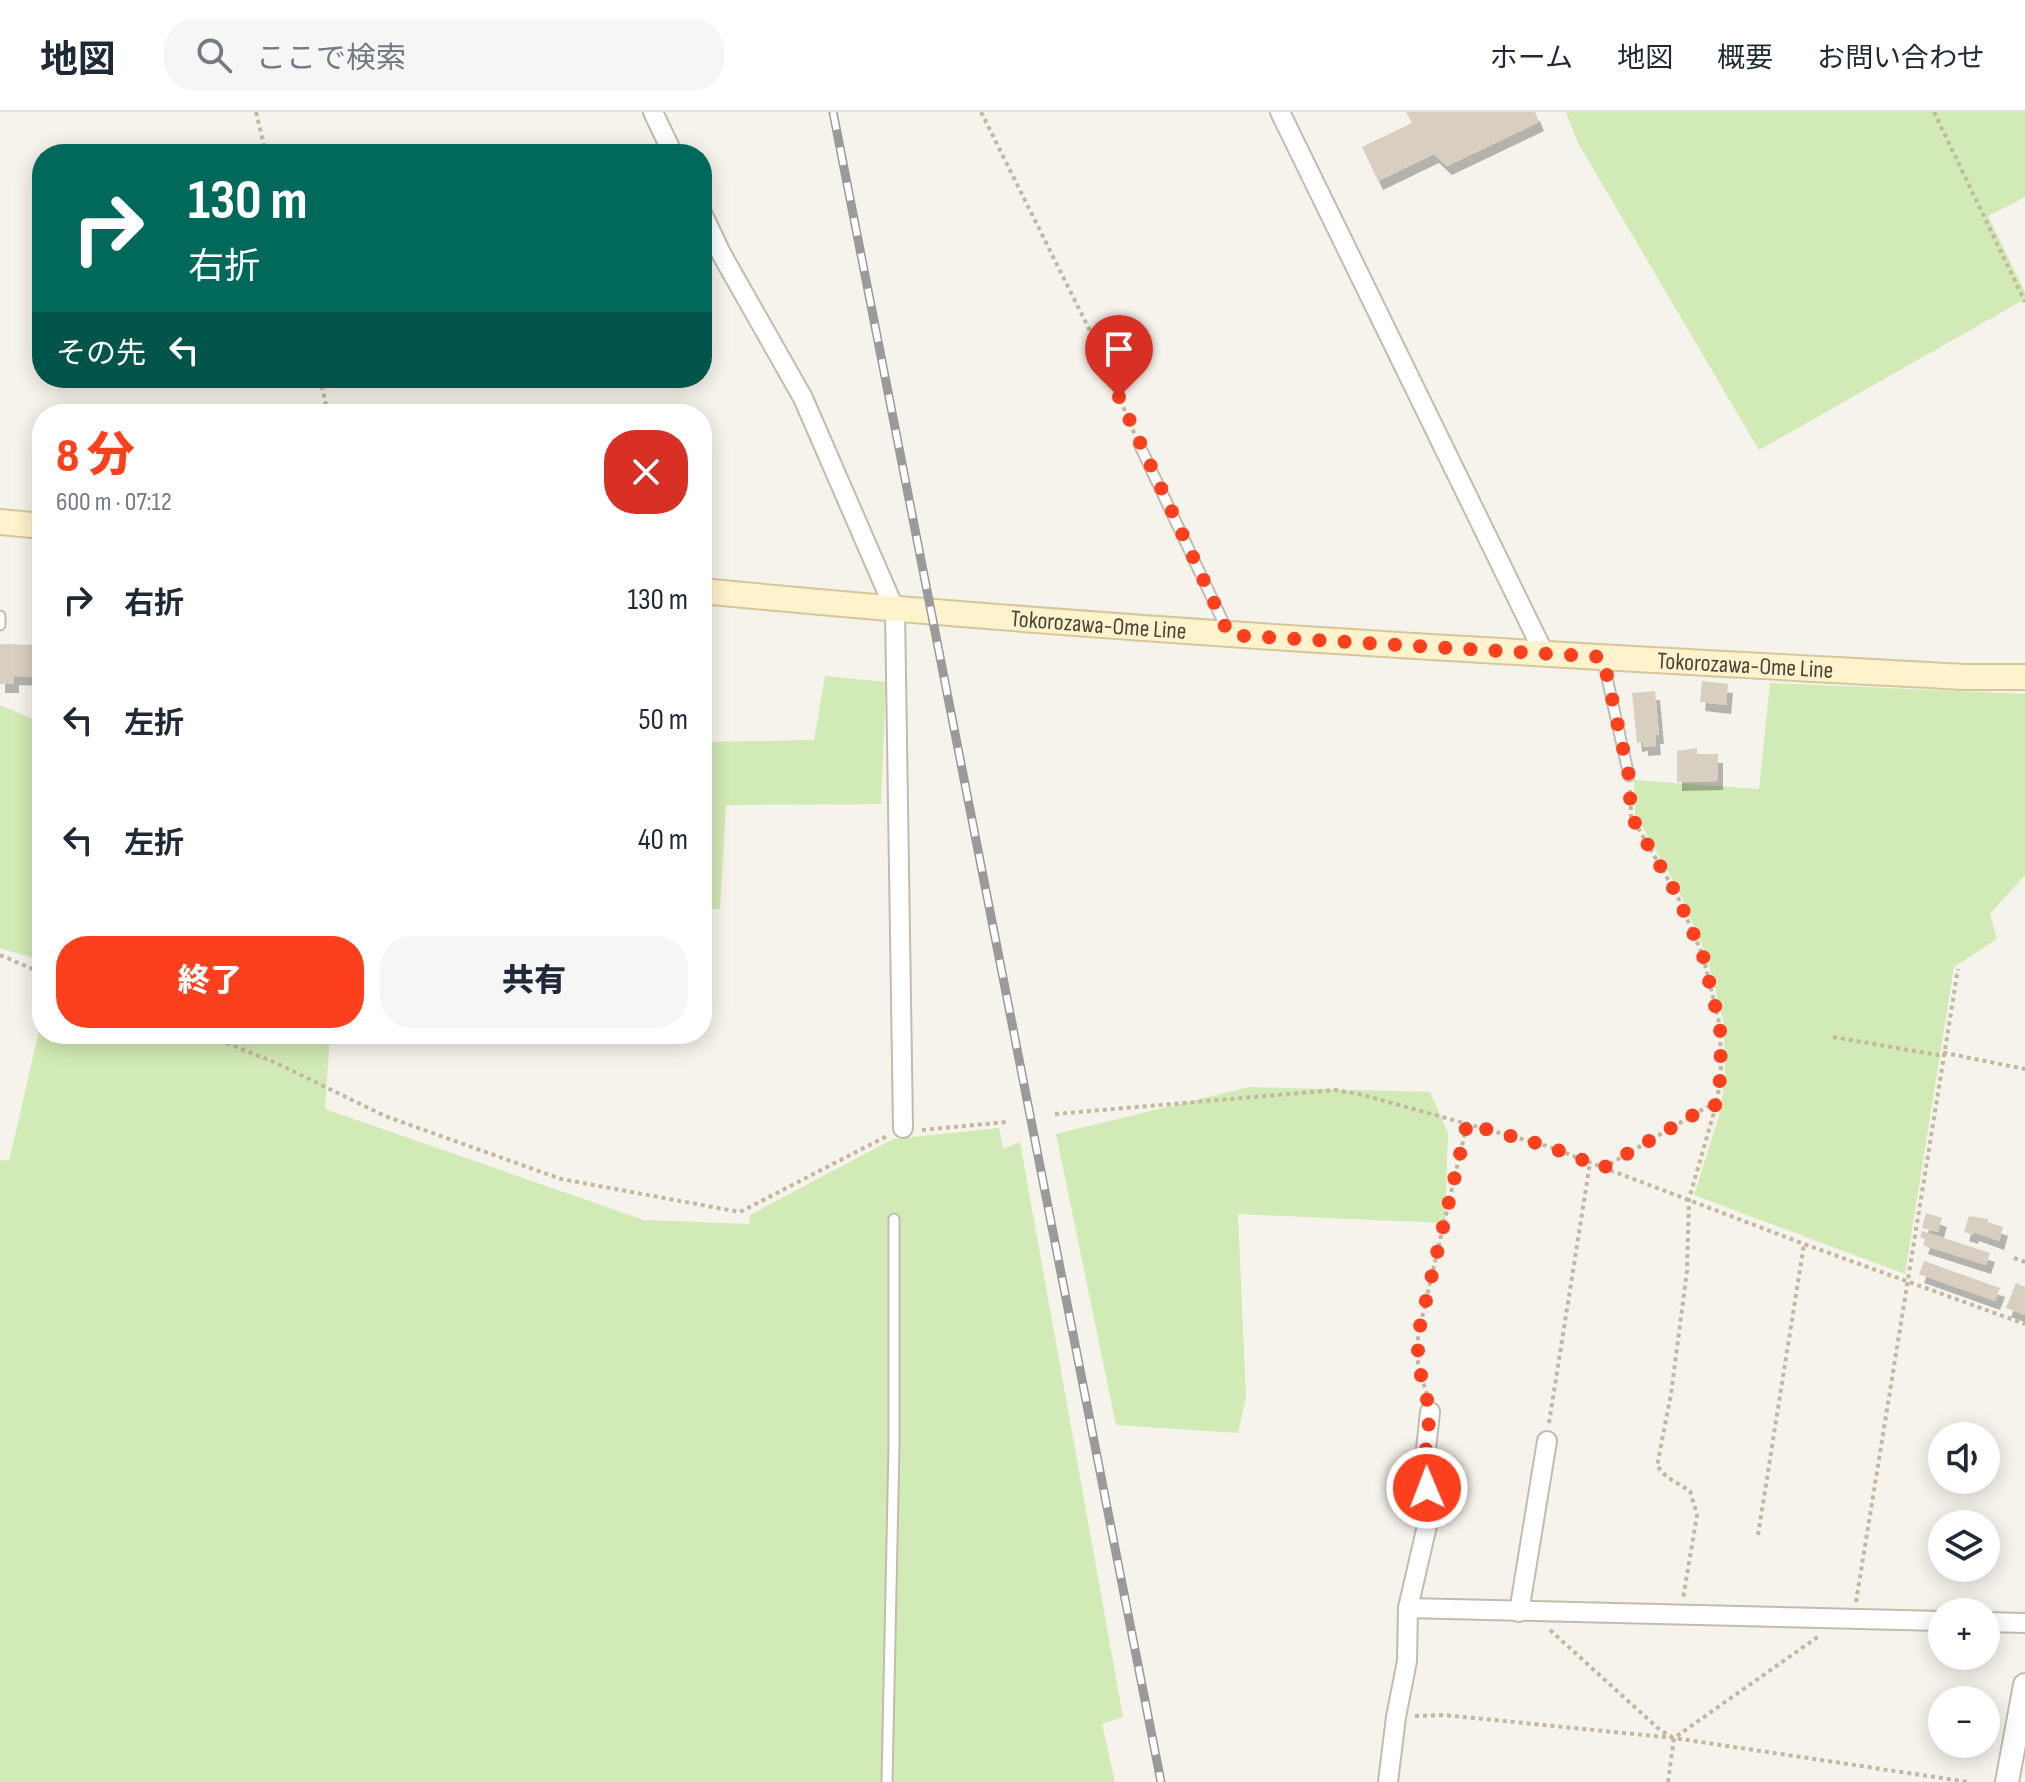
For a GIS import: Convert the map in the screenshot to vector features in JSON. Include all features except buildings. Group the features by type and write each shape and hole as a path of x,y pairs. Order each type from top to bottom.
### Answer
{"main road":[{"path":"0,522 32,525"},
{"name":"Tokorozawa-Ome Line","path":"712,592 895,610 1229,635 1963,677 2025,677"}],"street":[{"path":"653,112 668,144"},
{"path":"1280,112 1544,653"},
{"path":"712,234 803,398 895,610 903,1128"},
{"path":"1388,1782 1407,1661 1408,1608 1429,1517 1425,1458 1430,1412"},
{"path":"1519,1612 1547,1441"},
{"path":"1408,1608 1928,1621"},
{"path":"2000,1622 2025,1623"},
{"path":"2007,1782 2025,1685"}],"lane":[{"path":"1139,444 1229,635"},
{"path":"0,616 0,625"},
{"path":"1603,657 1629,776"},
{"path":"887,1782 894,1445 894,1219"}],"path":[{"path":"256,112 264,144"},
{"path":"981,112 1099,349 1139,444"},
{"path":"1934,112 2024,300"},
{"path":"1629,776 1631,816 1676,893 1703,956 1720,1026 1721,1073 1716,1105 1689,1199 1687,1271 1671,1394 1657,1466 1667,1477 1690,1491 1697,1515 1681,1615"},
{"path":"0,955 32,969"},
{"path":"1668,1782 1674,1738 1848,1619 1908,1280 1958,969"},
{"path":"1833,1037 1938,1055 1945,1053 2025,1069"},
{"path":"229,1044 274,1062 385,1116 561,1179 740,1212 903,1128 916,1131 1006,1122"},
{"path":"1055,1114 1335,1090 1363,1095 1547,1146 2025,1324"},
{"path":"1603,1168 1707,1107 1716,1105"},
{"path":"1430,1412 1418,1363 1418,1335 1467,1124"},
{"path":"1547,1441 1590,1163"},
{"path":"1758,1535 1804,1244"},
{"path":"2014,1258 2025,1262"},
{"path":"1541,1612 1552,1633 1660,1730 1674,1738"},
{"path":"1396,1717 1444,1715 1674,1738 1968,1782"}],"green space":[{"path":"1566,112 2025,112 2025,197 1988,216 2025,292 2025,299 1759,450 1578,143"},
{"path":"825,676 886,682 881,804 726,805 720,909 712,909 712,742 814,740"},
{"path":"1770,683 2025,694 2025,875 1990,914 1997,939 1954,967 1905,1274 1694,1195 1719,1116 1725,1079 1724,1024 1707,957 1679,891 1635,814 1634,780 1759,789"},
{"path":"0,705 32,719 32,958 0,948"},
{"path":"36,1044 329,1044 325,1109 644,1220 749,1224 750,1215 893,1139 999,1128 1003,1149 1020,1142 1123,1717 1102,1724 1115,1782 0,1782 0,1160 9,1161"},
{"path":"1249,1087 1430,1092 1448,1133 1445,1223 1238,1214 1246,1398 1238,1433 1116,1425 1056,1134"}],"railway":[{"path":"833,112 1161,1782"}],"route":[{"path":"1119,397 1229,635 1603,657 1629,776 1631,816 1676,893 1703,956 1720,1026 1721,1073 1716,1105 1707,1107 1603,1168 1547,1146 1467,1124 1418,1335 1418,1363 1430,1412 1425,1458 1427,1488"}]}
